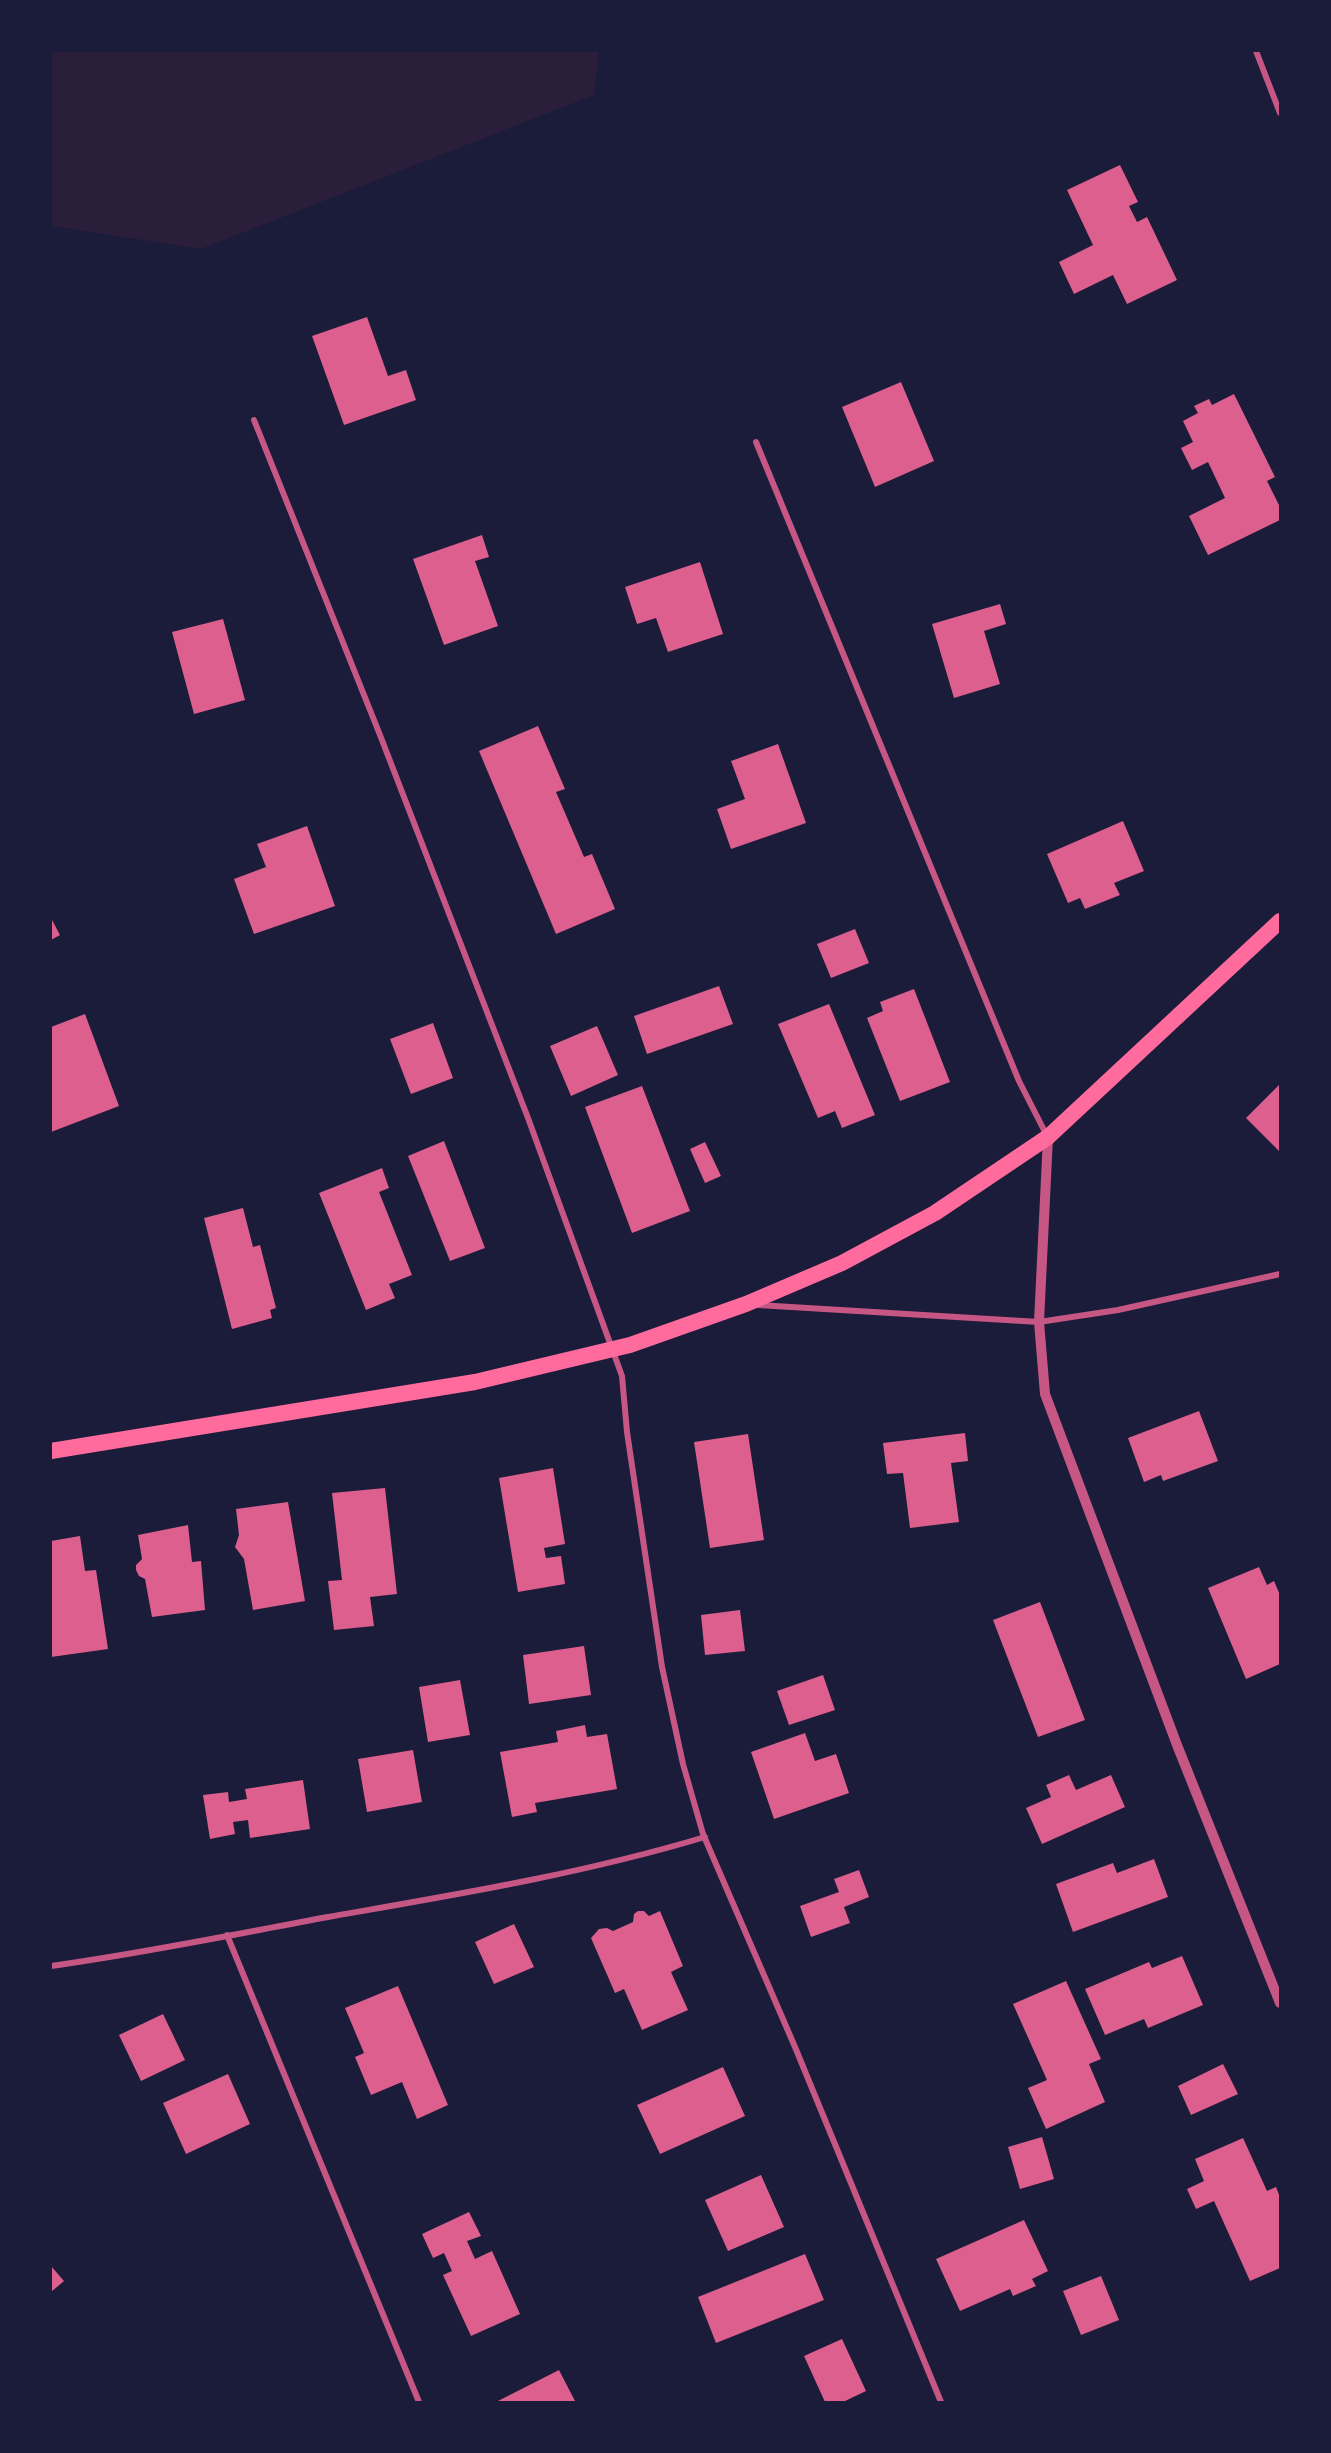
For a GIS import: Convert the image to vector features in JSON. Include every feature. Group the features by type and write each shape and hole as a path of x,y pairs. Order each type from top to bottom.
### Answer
{"highway":[{"path":"51,1451 475,1382 630,1346 746,1304 842,1263 935,1213 1048,1137 1280,921"}],"street":[{"path":"1256,51 1280,113"},
{"path":"254,420 385,746 524,1107 622,1376 632,1465 662,1667 683,1764 705,1837 795,2046 941,2402"},
{"path":"756,442 1019,1081 1048,1137 1039,1322 1045,1394 1177,1744 1280,2003"},
{"path":"746,1304 1039,1322 1118,1311 1280,1274"},
{"path":"51,1966 552,1875 650,1854 705,1837"},
{"path":"227,1935 419,2402"}],"shaded area":[{"path":"51,51 599,51 594,95 201,249 51,226"}],"building":[{"path":"1120,165 1138,202 1129,206 1137,222 1147,217 1177,280 1127,304 1113,275 1074,294 1059,262 1093,245 1067,190"},
{"path":"367,317 388,376 406,370 416,400 344,425 312,336"},
{"path":"901,382 934,461 875,487 842,407"},
{"path":"1234,394 1275,477 1267,481 1280,507 1280,520 1208,555 1189,516 1225,498 1208,462 1192,470 1181,448 1193,442 1183,421 1198,413 1194,406 1209,399 1212,405"},
{"path":"482,535 489,557 475,561 498,626 444,645 413,559"},
{"path":"700,562 723,634 668,652 656,618 637,624 625,587"},
{"path":"1000,604 1006,624 984,631 1000,684 954,698 932,624"},
{"path":"223,619 245,700 194,714 172,632"},
{"path":"538,726 565,789 556,792 584,857 592,854 615,909 556,934 479,751"},
{"path":"778,744 806,823 731,849 717,809 745,799 731,761"},
{"path":"1123,821 1144,871 1114,883 1120,895 1085,909 1080,898 1068,903 1047,854"},
{"path":"307,826 335,906 254,934 234,879 266,867 257,844"},
{"path":"51,918 60,935 51,940"},
{"path":"855,929 869,963 831,978 817,944"},
{"path":"719,986 733,1024 647,1054 634,1016"},
{"path":"914,989 950,1082 900,1101 867,1018 883,1011 880,1002"},
{"path":"829,1004 875,1115 842,1128 835,1111 818,1118 778,1024"},
{"path":"85,1014 119,1106 51,1132 51,1027"},
{"path":"433,1023 453,1078 411,1094 390,1039"},
{"path":"597,1026 618,1075 571,1096 550,1046"},
{"path":"1280,1084 1280,1152 1246,1118"},
{"path":"642,1086 690,1211 632,1233 585,1107"},
{"path":"444,1141 485,1248 450,1261 408,1156"},
{"path":"705,1142 721,1176 705,1183 690,1149"},
{"path":"382,1168 389,1188 379,1192 412,1275 389,1284 395,1298 366,1310 319,1193"},
{"path":"243,1208 253,1247 260,1245 276,1308 270,1310 272,1318 232,1329 204,1218"},
{"path":"1199,1411 1218,1461 1163,1481 1161,1475 1144,1482 1128,1438"},
{"path":"965,1433 968,1461 951,1463 959,1522 910,1528 903,1473 887,1474 883,1443"},
{"path":"748,1434 764,1540 710,1548 694,1442"},
{"path":"553,1468 565,1544 544,1548 546,1558 561,1556 565,1584 518,1592 499,1478"},
{"path":"385,1488 397,1594 370,1597 374,1626 334,1630 328,1581 342,1580 332,1493"},
{"path":"288,1502 305,1601 253,1610 244,1559 235,1547 239,1535 236,1509"},
{"path":"188,1525 192,1562 201,1561 205,1610 152,1617 145,1579 139,1576 136,1570 136,1565 142,1559 138,1535"},
{"path":"80,1536 85,1571 96,1570 108,1649 51,1657 51,1541"},
{"path":"1259,1567 1267,1585 1274,1581 1280,1595 1280,1664 1246,1679 1208,1588"},
{"path":"1040,1602 1085,1720 1038,1737 993,1620"},
{"path":"740,1610 745,1651 705,1655 701,1615"},
{"path":"584,1646 591,1695 529,1704 523,1655"},
{"path":"823,1675 835,1710 789,1725 777,1691"},
{"path":"460,1680 470,1735 428,1742 419,1687"},
{"path":"585,1725 587,1737 607,1734 617,1789 535,1803 537,1812 512,1817 500,1752 558,1742 556,1731"},
{"path":"805,1733 815,1761 836,1754 849,1793 774,1819 751,1752"},
{"path":"413,1750 422,1802 367,1812 358,1759"},
{"path":"1069,1775 1076,1790 1111,1775 1125,1807 1042,1844 1026,1808 1051,1797 1046,1785"},
{"path":"303,1780 310,1829 250,1838 248,1820 233,1822 235,1834 210,1839 203,1795 228,1792 229,1802 247,1799 245,1789"},
{"path":"1154,1859 1168,1897 1073,1932 1056,1884 1113,1863 1117,1873"},
{"path":"859,1870 869,1897 844,1907 850,1923 811,1937 800,1906 839,1892 834,1879"},
{"path":"644,1911 649,1916 660,1911 683,1966 671,1972 688,2010 642,2030 624,1989 615,1993 591,1938 599,1929 607,1928 613,1931 633,1922 634,1914"},
{"path":"514,1924 534,1967 494,1984 475,1942"},
{"path":"1182,1956 1203,2005 1148,2028 1144,2019 1105,2035 1085,1989 1149,1962 1152,1968"},
{"path":"1066,1981 1101,2059 1089,2064 1105,2102 1046,2129 1028,2088 1047,2080 1013,2004"},
{"path":"398,1986 448,2105 417,2119 402,2082 371,2095 355,2057 364,2053 345,2008"},
{"path":"163,2014 185,2060 141,2081 119,2035"},
{"path":"1223,2064 1238,2094 1191,2115 1178,2086"},
{"path":"723,2067 745,2116 660,2154 637,2105"},
{"path":"228,2074 250,2124 186,2154 163,2103"},
{"path":"1042,2137 1054,2179 1020,2189 1008,2147"},
{"path":"1243,2138 1267,2191 1276,2187 1280,2197 1280,2268 1250,2281 1214,2201 1196,2209 1187,2189 1204,2181 1195,2159"},
{"path":"761,2175 784,2227 728,2251 705,2200"},
{"path":"469,2212 481,2236 467,2241 475,2259 492,2251 520,2314 471,2336 443,2275 452,2271 444,2253 433,2258 422,2234"},
{"path":"1024,2220 1048,2271 1032,2279 1036,2286 1013,2296 1010,2289 960,2311 936,2259"},
{"path":"805,2254 824,2300 716,2343 698,2297"},
{"path":"51,2266 64,2281 51,2292"},
{"path":"1101,2276 1119,2320 1081,2335 1063,2291"},
{"path":"842,2339 866,2391 843,2402 825,2402 804,2356"},
{"path":"559,2370 575,2401 496,2402"}]}
